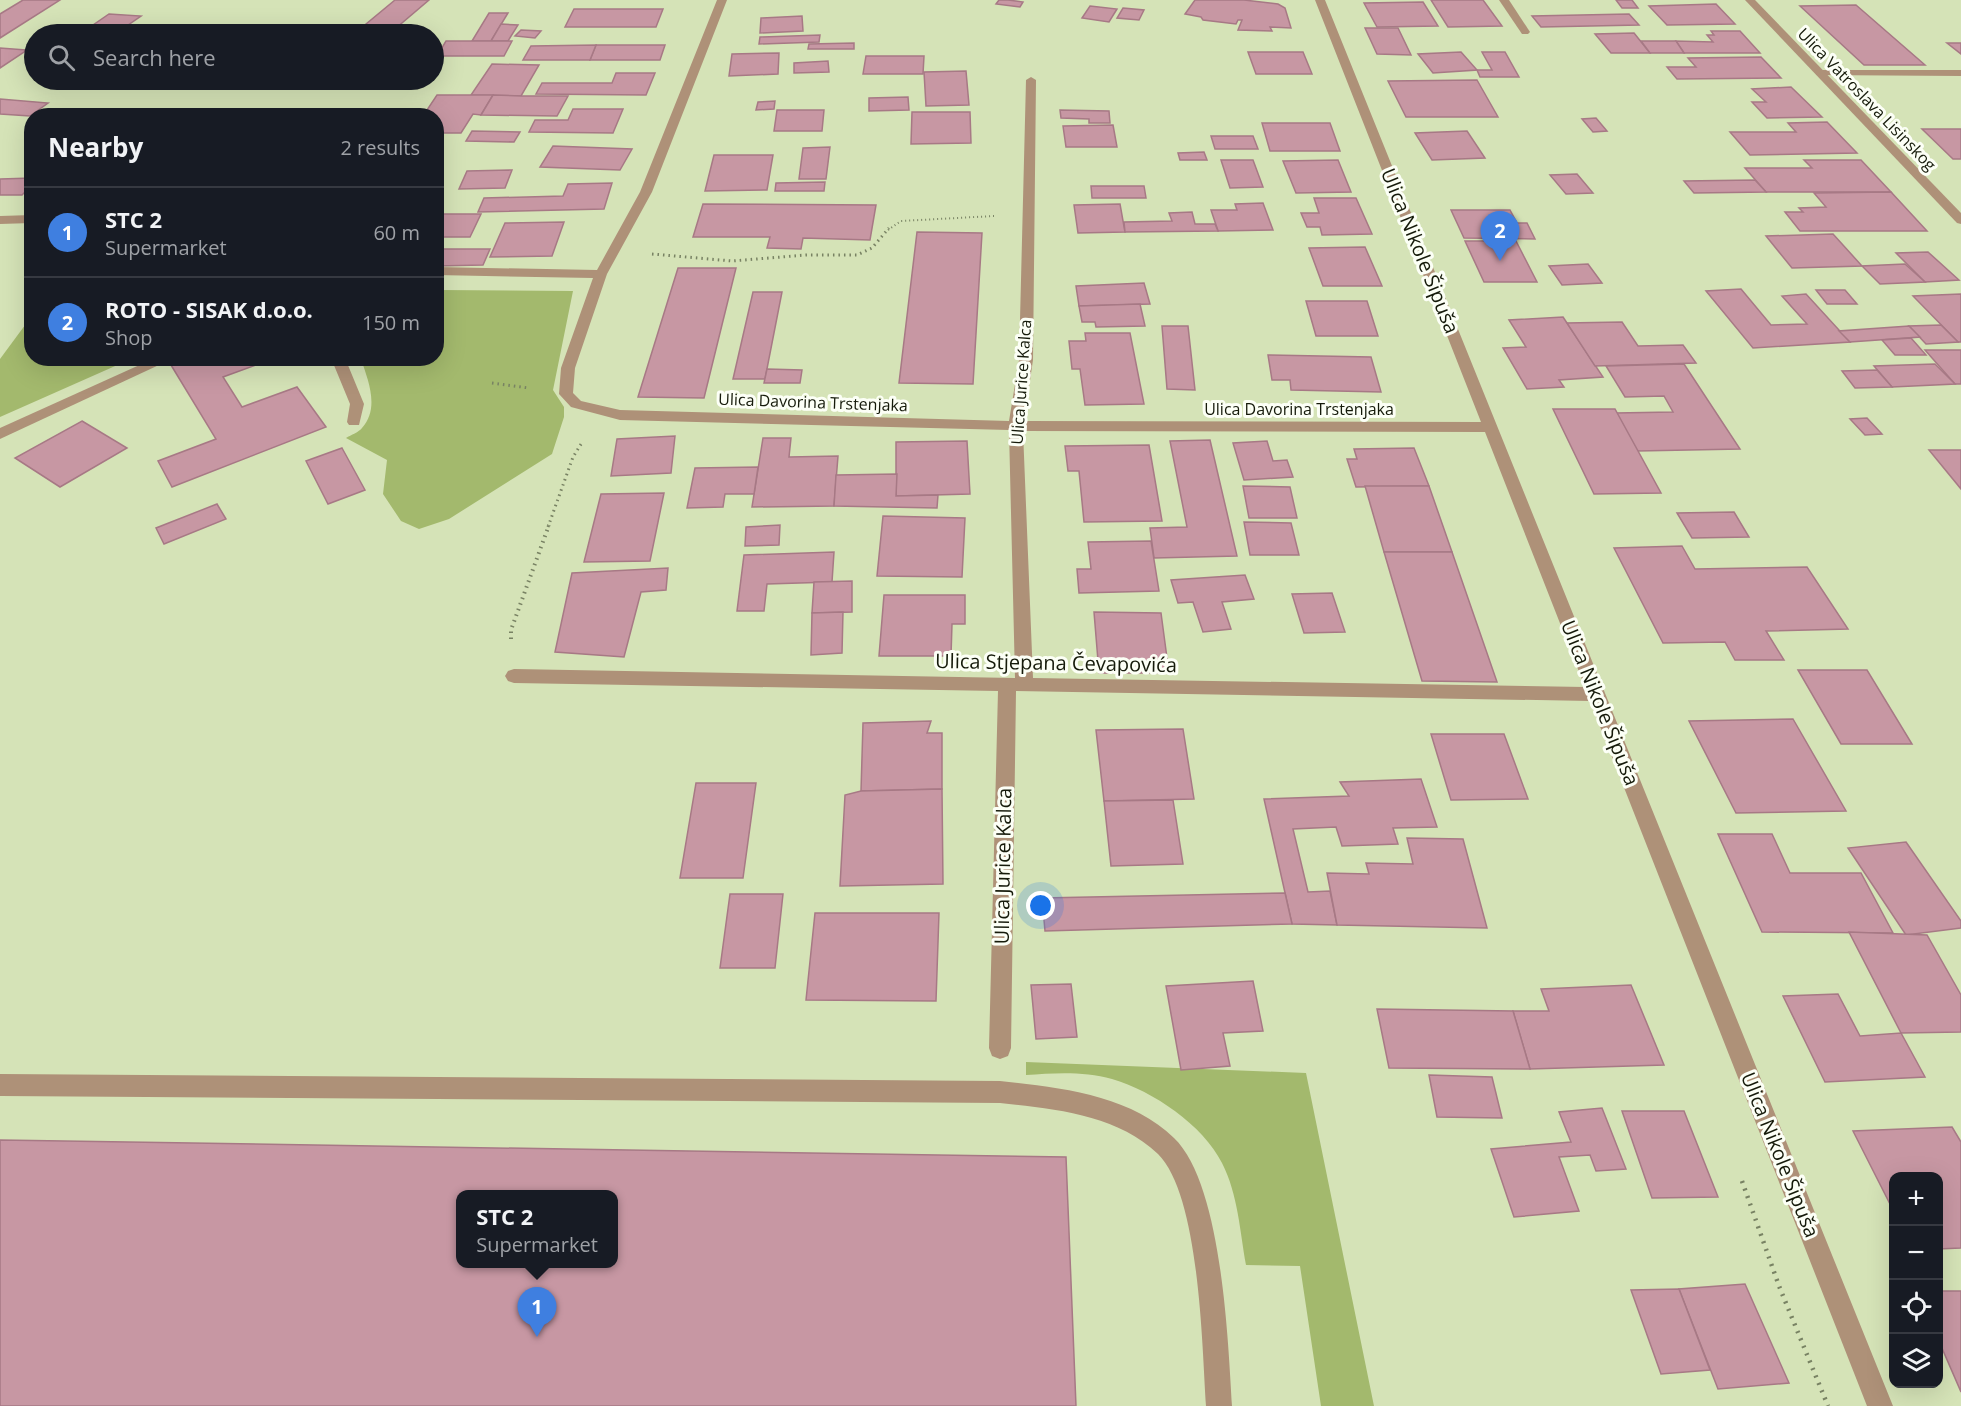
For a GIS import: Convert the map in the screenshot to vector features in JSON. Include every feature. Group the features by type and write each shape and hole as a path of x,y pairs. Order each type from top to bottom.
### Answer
{"street":[{"name":"Ulica Davorina Trstenjaka","path":"722,0 668,141 642,199 601,274 568,368 566,393 576,404 600,411 646,416 1016,426 1490,427"},
{"path":"1504,0 1525,32"},
{"name":"Ulica Vatroslava Lisinskog","path":"1750,0 1961,220"},
{"name":"Ulica Nikole Šipuša","path":"1319,5 1597,694 1880,1406"},
{"path":"1820,73 1961,73"},
{"name":"Ulica Jurice Kalca","path":"1000,1048 1016,685 1016,426 1026,360 1031,80"},
{"path":"0,220 24,219"},
{"path":"444,271 601,274"},
{"path":"0,434 149,366"},
{"path":"341,366 357,404 354,422"},
{"name":"Ulica Stjepana Čevapovića","path":"514,676 1597,694"},
{"path":"0,1085 1000,1092 1082,1102 1102,1108 1143,1129 1167,1147 1184,1172 1201,1230 1215,1343 1219,1406"}],"path":[{"path":"616,249 681,258 732,261 806,255 857,255 872,248 891,226 901,221 1027,213"},
{"path":"514,676 509,658 511,630 573,457 600,411"}],"green space":[{"path":"444,290 573,291 553,390 564,407 564,417 552,454 449,519 419,529 401,521 383,494 387,460 346,438 361,429 370,412 371,394 363,366 444,366"},
{"path":"24,326 24,366 115,366 0,417 0,359"},
{"path":"1026,1062 1306,1073 1374,1406 1321,1406 1300,1266 1246,1265 1232,1187 1213,1149 1190,1123 1160,1101 1128,1084 1101,1076 1080,1074 1026,1075"}],"building":[{"path":"23,0 60,0 0,38 0,14"},
{"path":"395,0 429,0 401,24 366,24"},
{"path":"999,0 1023,2 1020,7 996,4"},
{"path":"1195,0 1244,0 1278,4 1285,8 1291,28 1270,27 1272,31 1238,30 1242,20 1238,20 1236,24 1203,20 1201,17 1185,14"},
{"path":"1431,0 1483,0 1502,26 1448,27"},
{"path":"1616,0 1632,0 1638,8 1622,8"},
{"path":"1423,2 1438,26 1377,27 1364,3"},
{"path":"1716,4 1735,24 1667,25 1649,6"},
{"path":"1856,5 1925,65 1864,65 1800,6"},
{"path":"1090,6 1117,9 1109,22 1082,18"},
{"path":"1123,8 1144,10 1139,20 1117,18"},
{"path":"574,9 663,9 656,27 565,27"},
{"path":"489,13 508,13 491,41 472,41"},
{"path":"109,14 141,16 129,24 94,24"},
{"path":"1629,14 1639,25 1541,27 1532,16"},
{"path":"802,16 803,31 760,33 761,18"},
{"path":"501,24 518,25 508,41 491,41"},
{"path":"1365,28 1398,28 1411,55 1377,54"},
{"path":"521,30 541,31 535,38 515,36"},
{"path":"1711,31 1740,31 1760,53 1684,53 1676,41 1713,42 1707,35 1714,35"},
{"path":"1634,33 1650,53 1611,53 1595,34"},
{"path":"820,35 819,42 759,44 760,37"},
{"path":"446,41 512,41 504,56 444,56"},
{"path":"1641,41 1676,41 1684,53 1650,53"},
{"path":"854,43 854,49 808,49 809,44"},
{"path":"1947,43 1961,43 1961,54"},
{"path":"596,45 665,45 660,60 590,60"},
{"path":"596,45 590,60 523,60 531,46"},
{"path":"0,48 24,50 24,52 0,68"},
{"path":"1248,52 1303,52 1312,74 1256,74"},
{"path":"1461,52 1477,70 1433,73 1418,54"},
{"path":"1482,52 1505,52 1519,77 1480,77 1477,70 1492,70"},
{"path":"779,53 778,74 729,76 732,54"},
{"path":"866,56 924,56 923,74 863,74"},
{"path":"1761,57 1781,78 1677,79 1667,67 1696,67 1688,58"},
{"path":"828,61 829,72 794,73 794,63"},
{"path":"492,64 539,65 521,96 471,95"},
{"path":"966,71 969,105 926,106 924,72"},
{"path":"616,73 655,73 646,95 536,94 542,83 612,83"},
{"path":"1477,80 1498,117 1406,117 1388,81"},
{"path":"1791,87 1822,117 1767,118 1752,102 1766,102 1752,89"},
{"path":"437,95 493,95 481,115 473,114 461,133 444,133 444,108 428,108"},
{"path":"493,95 568,96 557,116 481,115"},
{"path":"908,97 909,110 869,111 869,98"},
{"path":"0,99 48,103 41,108 24,108 24,116 0,114"},
{"path":"775,101 774,109 756,110 758,102"},
{"path":"573,109 623,109 613,133 529,132 535,120 568,120"},
{"path":"777,110 824,110 822,131 774,131"},
{"path":"1060,110 1109,111 1110,123 1089,123 1089,119 1061,118"},
{"path":"912,112 970,112 971,143 911,144"},
{"path":"1596,118 1607,131 1593,132 1582,119"},
{"path":"1827,122 1857,153 1750,155 1730,132 1796,132 1788,123"},
{"path":"1262,123 1330,123 1340,151 1270,151"},
{"path":"1113,125 1117,147 1066,147 1063,126"},
{"path":"1922,129 1961,129 1961,159 1953,159"},
{"path":"472,131 520,132 514,142 466,141"},
{"path":"1467,131 1485,158 1432,160 1415,133"},
{"path":"1211,136 1253,136 1258,149 1215,149"},
{"path":"553,146 632,149 620,170 540,167"},
{"path":"830,147 826,179 799,179 803,148"},
{"path":"1204,152 1207,160 1180,160 1178,153"},
{"path":"714,155 773,155 767,190 705,191"},
{"path":"1221,160 1253,160 1263,187 1230,188"},
{"path":"1338,160 1351,192 1296,193 1283,161"},
{"path":"1804,160 1861,160 1891,192 1766,192 1745,168 1812,168"},
{"path":"512,170 505,188 459,189 467,171"},
{"path":"1577,174 1593,193 1566,194 1550,175"},
{"path":"24,178 24,193 22,195 0,195 0,179"},
{"path":"1755,180 1766,192 1694,193 1684,181"},
{"path":"825,182 824,191 775,191 776,183"},
{"path":"612,183 604,209 478,212 484,198 563,196 568,184"},
{"path":"1091,186 1144,186 1146,198 1092,198"},
{"path":"1891,192 1927,231 1800,231 1785,212 1803,212 1799,208 1826,207 1814,193"},
{"path":"1314,198 1356,198 1372,234 1322,235 1320,227 1307,227 1301,213 1319,213"},
{"path":"1263,203 1273,230 1218,231 1211,210 1237,210 1235,204"},
{"path":"703,204 876,205 870,240 803,238 801,249 767,248 770,237 693,237"},
{"path":"1120,204 1125,232 1078,233 1074,205"},
{"path":"1451,210 1510,210 1517,223 1527,223 1535,239 1464,238"},
{"path":"1192,212 1195,224 1215,224 1218,231 1125,232 1124,222 1172,221 1169,213"},
{"path":"444,214 481,214 470,237 444,237"},
{"path":"564,222 552,256 490,257 505,223"},
{"path":"917,232 982,233 973,384 899,383"},
{"path":"1833,234 1862,266 1792,268 1766,236"},
{"path":"1465,241 1516,241 1537,282 1484,282"},
{"path":"1365,247 1382,286 1323,286 1309,248"},
{"path":"444,249 490,249 483,265 444,266"},
{"path":"1928,252 1959,280 1925,282 1896,253"},
{"path":"1588,264 1602,283 1562,285 1549,266"},
{"path":"1905,264 1925,282 1880,284 1862,266"},
{"path":"678,268 736,268 704,398 638,397"},
{"path":"1144,283 1150,304 1079,306 1076,286"},
{"path":"1741,289 1771,325 1807,324 1782,296 1806,294 1850,342 1753,348 1706,291"},
{"path":"1816,290 1845,290 1857,304 1827,304"},
{"path":"753,292 782,292 765,379 733,379"},
{"path":"1961,294 1961,342 1958,342 1913,296"},
{"path":"1306,301 1367,301 1378,336 1316,336"},
{"path":"1140,304 1145,326 1096,327 1095,322 1082,322 1079,306"},
{"path":"1563,317 1603,377 1559,380 1564,387 1527,389 1503,348 1526,347 1509,320"},
{"path":"1622,322 1638,346 1683,345 1696,363 1595,366 1567,323"},
{"path":"1941,325 1958,342 1926,344 1909,326"},
{"path":"1162,326 1188,326 1195,390 1167,389"},
{"path":"1909,326 1920,337 1850,342 1839,331"},
{"path":"1085,333 1130,333 1144,404 1085,405 1080,369 1072,369 1069,341 1086,341"},
{"path":"1911,338 1926,355 1895,355 1882,340"},
{"path":"1925,350 1961,350 1961,384 1955,384"},
{"path":"1268,355 1371,357 1381,392 1291,390 1290,380 1272,380"},
{"path":"1684,364 1740,449 1637,451 1616,413 1673,412 1664,396 1625,397 1606,366"},
{"path":"1935,364 1955,384 1892,387 1874,366"},
{"path":"172,366 253,366 223,377 242,407 297,387 326,427 172,487 158,461 216,439"},
{"path":"767,369 802,370 800,383 764,383"},
{"path":"1877,370 1892,387 1855,388 1842,371"},
{"path":"1553,409 1615,409 1661,493 1594,494"},
{"path":"1867,418 1882,434 1865,435 1850,419"},
{"path":"82,421 127,448 60,487 15,458"},
{"path":"675,436 671,473 611,476 617,439"},
{"path":"763,438 791,438 789,457 838,456 834,506 752,507"},
{"path":"1210,440 1237,556 1154,558 1150,528 1187,527 1170,441"},
{"path":"967,441 970,494 896,496 896,442"},
{"path":"1267,441 1273,461 1287,460 1293,477 1244,480 1233,443"},
{"path":"1149,445 1162,521 1084,522 1079,471 1068,471 1065,446"},
{"path":"342,448 365,490 328,504 306,461"},
{"path":"1414,448 1429,486 1356,487 1347,459 1357,459 1354,449"},
{"path":"1929,450 1961,450 1961,489"},
{"path":"758,467 754,494 725,494 723,507 687,508 695,468"},
{"path":"897,474 896,496 938,495 937,508 834,506 836,475"},
{"path":"1243,486 1290,487 1297,518 1249,518"},
{"path":"1365,486 1429,486 1452,552 1384,552"},
{"path":"664,493 650,561 584,562 601,494"},
{"path":"217,504 226,519 164,544 156,528"},
{"path":"1734,512 1749,537 1692,538 1677,513"},
{"path":"883,516 965,518 962,577 877,576"},
{"path":"1244,522 1291,523 1299,555 1250,555"},
{"path":"780,525 779,545 745,546 746,527"},
{"path":"1151,541 1159,591 1079,593 1077,569 1091,569 1088,542"},
{"path":"1682,546 1695,569 1807,567 1848,629 1766,631 1784,660 1735,660 1725,642 1663,643 1614,548"},
{"path":"834,552 832,582 767,584 764,611 737,611 744,555"},
{"path":"1384,552 1452,552 1497,682 1422,681"},
{"path":"668,568 666,590 641,592 624,657 555,652 572,573"},
{"path":"1245,575 1254,599 1222,602 1231,629 1203,632 1193,602 1178,603 1171,580"},
{"path":"852,581 852,612 812,613 814,582"},
{"path":"1332,593 1345,632 1304,633 1292,594"},
{"path":"884,595 965,595 965,624 952,624 951,656 879,656"},
{"path":"843,612 842,653 811,655 812,613"},
{"path":"1094,612 1161,613 1169,673 1099,673"},
{"path":"1798,670 1867,670 1912,744 1841,744"},
{"path":"1793,719 1846,811 1736,813 1689,721"},
{"path":"931,721 927,733 942,733 942,789 861,791 863,723"},
{"path":"1183,729 1194,799 1104,801 1096,730"},
{"path":"1431,734 1504,734 1528,799 1451,800"},
{"path":"1421,779 1437,827 1393,828 1398,844 1342,846 1336,827 1293,829 1308,892 1330,891 1337,925 1292,924 1264,799 1349,796 1340,782"},
{"path":"696,783 756,783 743,878 680,878"},
{"path":"942,789 943,884 840,886 845,795 861,791"},
{"path":"1173,800 1183,864 1111,866 1104,801"},
{"path":"1718,834 1772,834 1790,873 1861,873 1893,933 1762,932"},
{"path":"1407,838 1463,839 1487,928 1337,925 1327,873 1369,874 1366,863 1413,864"},
{"path":"1906,842 1961,921 1961,928 1906,935 1848,848"},
{"path":"1285,893 1292,924 1045,931 1042,898"},
{"path":"730,894 783,894 775,968 720,968"},
{"path":"815,913 939,913 936,1001 806,1000"},
{"path":"1849,932 1927,935 1961,995 1961,1032 1901,1033"},
{"path":"1253,981 1263,1031 1223,1033 1230,1066 1181,1070 1166,986"},
{"path":"1071,984 1077,1037 1036,1039 1031,985"},
{"path":"1631,985 1664,1065 1530,1069 1513,1011 1549,1011 1541,989"},
{"path":"1838,994 1860,1036 1901,1033 1925,1077 1825,1082 1783,996"},
{"path":"1377,1009 1513,1011 1530,1069 1389,1068"},
{"path":"1429,1075 1492,1077 1502,1118 1437,1117"},
{"path":"1602,1108 1626,1169 1596,1171 1590,1155 1559,1157 1579,1211 1514,1217 1491,1149 1571,1142 1559,1112"},
{"path":"1622,1111 1684,1111 1718,1197 1652,1198"},
{"path":"1952,1127 1961,1142 1961,1248 1943,1249 1943,1172 1889,1172 1889,1202 1853,1131"},
{"path":"0,1140 1066,1157 1076,1406 0,1406"},
{"path":"1745,1284 1789,1383 1718,1389 1679,1289"},
{"path":"1679,1289 1710,1370 1661,1374 1631,1290"},
{"path":"1943,1291 1961,1291 1961,1392 1943,1351"}],"place":[{"name":"ROTO - SISAK d.o.o.","path":"1500,261"},
{"name":"STC 2","path":"537,1337"}]}
